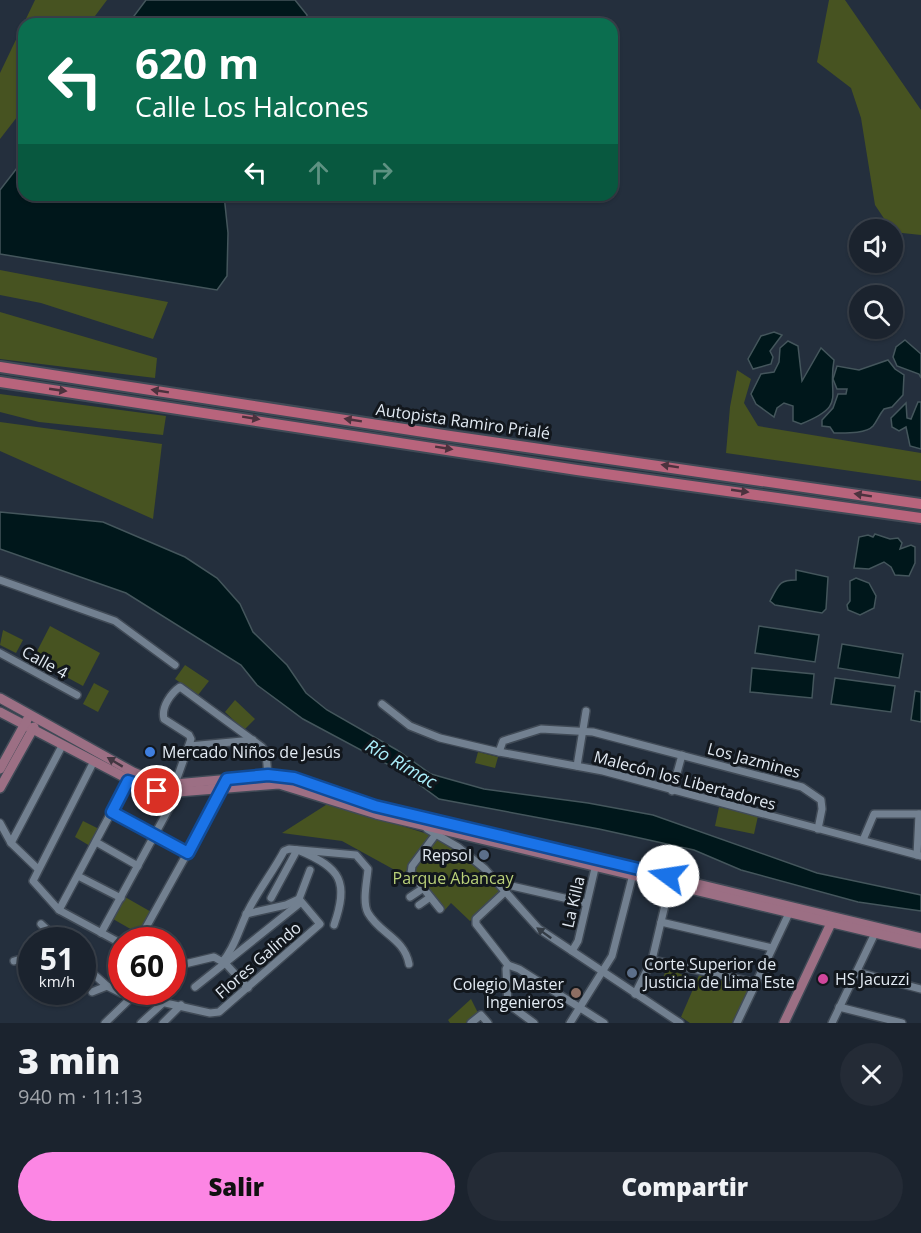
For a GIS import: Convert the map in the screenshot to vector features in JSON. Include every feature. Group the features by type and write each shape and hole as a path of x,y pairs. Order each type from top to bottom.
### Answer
{"highway":[{"name":"Autopista Ramiro Prialé","path":"0,367 450,436 921,504"},
{"name":"Autopista Ramiro Prialé","path":"0,382 210,412 577,470 921,518"}],"main road":[{"path":"0,698 139,776 177,788"},
{"path":"0,712 128,781 157,791 268,775 294,778 343,797 394,811 791,910 921,938"},
{"path":"0,788 2,773 34,717"},
{"path":"225,783 288,786 376,814 596,862 670,884 791,910"},
{"path":"784,1023 833,920"},
{"path":"877,930 921,944"}],"street":[{"path":"0,580 115,621 176,665"},
{"name":"Calle 4","path":"0,652 77,695"},
{"path":"101,933 155,835 177,788 189,746 189,735 164,719 162,714 180,687 253,740 264,751 268,775"},
{"name":"Malecón los Libertadores","path":"382,704 410,726 440,738 499,752 577,766 919,855"},
{"path":"577,766 586,711"},
{"name":"Los Jazmines","path":"499,752 503,741 531,730 556,728 583,730 810,790 819,796 822,804 818,829"},
{"path":"189,746 253,740"},
{"path":"11,843 63,746"},
{"path":"672,790 682,755"},
{"path":"93,763 33,877 34,884 59,910 108,937"},
{"path":"59,910 128,781"},
{"path":"146,927 225,783"},
{"path":"394,811 466,853 499,883 531,922 680,1023"},
{"path":"112,812 188,853"},
{"path":"862,840 873,814 920,814 919,855"},
{"path":"0,823 11,843 38,869"},
{"path":"436,834 412,868 411,873 440,909"},
{"path":"96,842 138,866"},
{"path":"272,898 297,850"},
{"path":"297,850 330,868 340,879 343,889 334,925"},
{"path":"195,987 231,951 246,914 284,851 356,855 368,869 366,906 368,913 399,942 409,964"},
{"name":"La Killa","path":"572,951 578,941 596,862"},
{"path":"222,961 299,901 310,870"},
{"path":"570,1023 604,972 615,948 633,874"},
{"path":"78,876 121,898"},
{"path":"499,883 586,903"},
{"path":"635,994 652,960 670,884"},
{"path":"410,897 422,889"},
{"path":"506,891 475,922 508,965 519,969 604,1023"},
{"path":"419,905 429,898"},
{"path":"246,914 299,901"},
{"name":"Flores Galindo","path":"181,1005 219,1012 319,926 320,922 299,901"},
{"path":"737,1023 791,910"},
{"path":"661,922 772,948"},
{"path":"41,924 44,927"},
{"path":"832,1023 877,930"},
{"path":"186,963 207,957 222,961 248,988"},
{"path":"14,961 18,960"},
{"path":"652,960 756,983"},
{"path":"508,965 506,969 508,1004 534,1023"},
{"path":"857,972 921,989"},
{"name":"Flores Galindo","path":"96,976 107,986"},
{"path":"96,990 107,986"},
{"path":"105,1023 124,1005"},
{"path":"141,1023 161,1005"},
{"path":"163,1023 181,1005"},
{"path":"839,1007 902,1023"},
{"path":"471,1023 481,1015 488,1023"}],"green space":[{"path":"35,0 107,0 94,18 26,18"},
{"path":"829,0 845,0 921,110 921,235 903,233 903,219 884,219 875,205 861,118 851,88 817,62"},
{"path":"18,35 18,116 0,139 0,73"},
{"path":"0,270 168,302 153,339 41,303 0,295"},
{"path":"0,312 157,358 155,378 0,359"},
{"path":"737,370 751,379 744,403 758,426 921,453 921,481 726,453 730,407"},
{"path":"0,394 166,416 163,435 39,422 0,412"},
{"path":"0,422 162,444 153,519 0,451"},
{"path":"50,626 100,653 83,686 33,659"},
{"path":"3,630 23,640 16,653 0,645"},
{"path":"185,665 209,681 198,695 175,679"},
{"path":"94,683 109,691 98,712 83,704"},
{"path":"235,700 255,719 244,730 225,712"},
{"path":"478,752 498,757 495,768 475,763"},
{"name":"Parque Abancay","path":"329,803 434,836 468,860 501,892 470,921 451,903 444,911 410,868 402,874 342,841 282,833"},
{"path":"719,807 758,816 754,834 715,826"},
{"path":"83,821 99,829 90,846 75,837"},
{"path":"125,897 153,913 145,927 127,927 113,919"},
{"path":"667,968 685,976 679,989 661,982"},
{"path":"700,973 751,986 734,1023 690,1023 681,1017"},
{"path":"471,999 479,1015 470,1023 450,1023 448,1020"}],"water":[{"path":"146,0 295,0 307,15 307,18 132,18"},
{"path":"18,167 18,201 225,201 228,233 227,276 217,290 0,254 0,190"},
{"path":"774,332 782,335 770,351 773,357 771,364 753,369 748,359 761,336"},
{"path":"905,340 921,354 921,378 919,374 897,366 893,357 896,347"},
{"path":"788,341 798,346 802,381 821,348 834,360 830,405 816,417 801,424 793,421 793,406 784,403 777,408 774,417 756,404 751,394 761,374 774,372 779,362 780,348"},
{"path":"888,360 904,375 903,395 892,407 884,409 870,429 860,432 834,433 830,427 822,426 822,420 833,408 838,394 846,394 847,389 837,389 833,379 837,366 859,370"},
{"path":"918,402 921,402 921,449 910,446 906,427 899,431 892,427 891,418 906,403 907,418 911,419"},
{"name":"Río Rímac","path":"0,512 103,522 185,557 217,578 240,604 253,632 287,665 306,693 327,710 397,750 431,774 484,789 588,803 653,815 817,873 921,895 921,911 858,902 741,870 694,850 599,829 439,799 402,772 303,719 257,685 241,665 126,593 0,549"},
{"path":"875,534 890,539 898,538 902,543 900,549 911,545 915,547 915,563 909,576 895,575 891,567 884,562 869,569 854,568 859,537 868,535 873,537"},
{"path":"796,570 828,577 826,609 822,613 775,605 770,601 782,582 796,580"},
{"path":"856,578 869,583 876,596 874,608 860,615 848,610 847,605 850,601 850,581"},
{"path":"759,626 819,635 815,662 755,653"},
{"path":"842,644 903,654 899,678 838,668"},
{"path":"752,668 814,674 812,698 750,692"},
{"path":"835,678 895,686 891,712 831,704"},
{"path":"915,691 921,692 921,722 911,720"}],"place":[{"name":"Mercado Niños de Jesús","path":"150,752"},
{"name":"Repsol","path":"484,855"},
{"name":"Corte Superior de Justicia de Lima Este","path":"632,973"},
{"name":"HS Jacuzzi","path":"823,979"},
{"name":"Colegio Master Ingenieros","path":"576,993"}],"route":[{"path":"157,791 128,781 112,812 188,853 227,779 277,775 294,778 343,797 375,806 668,876"}]}
